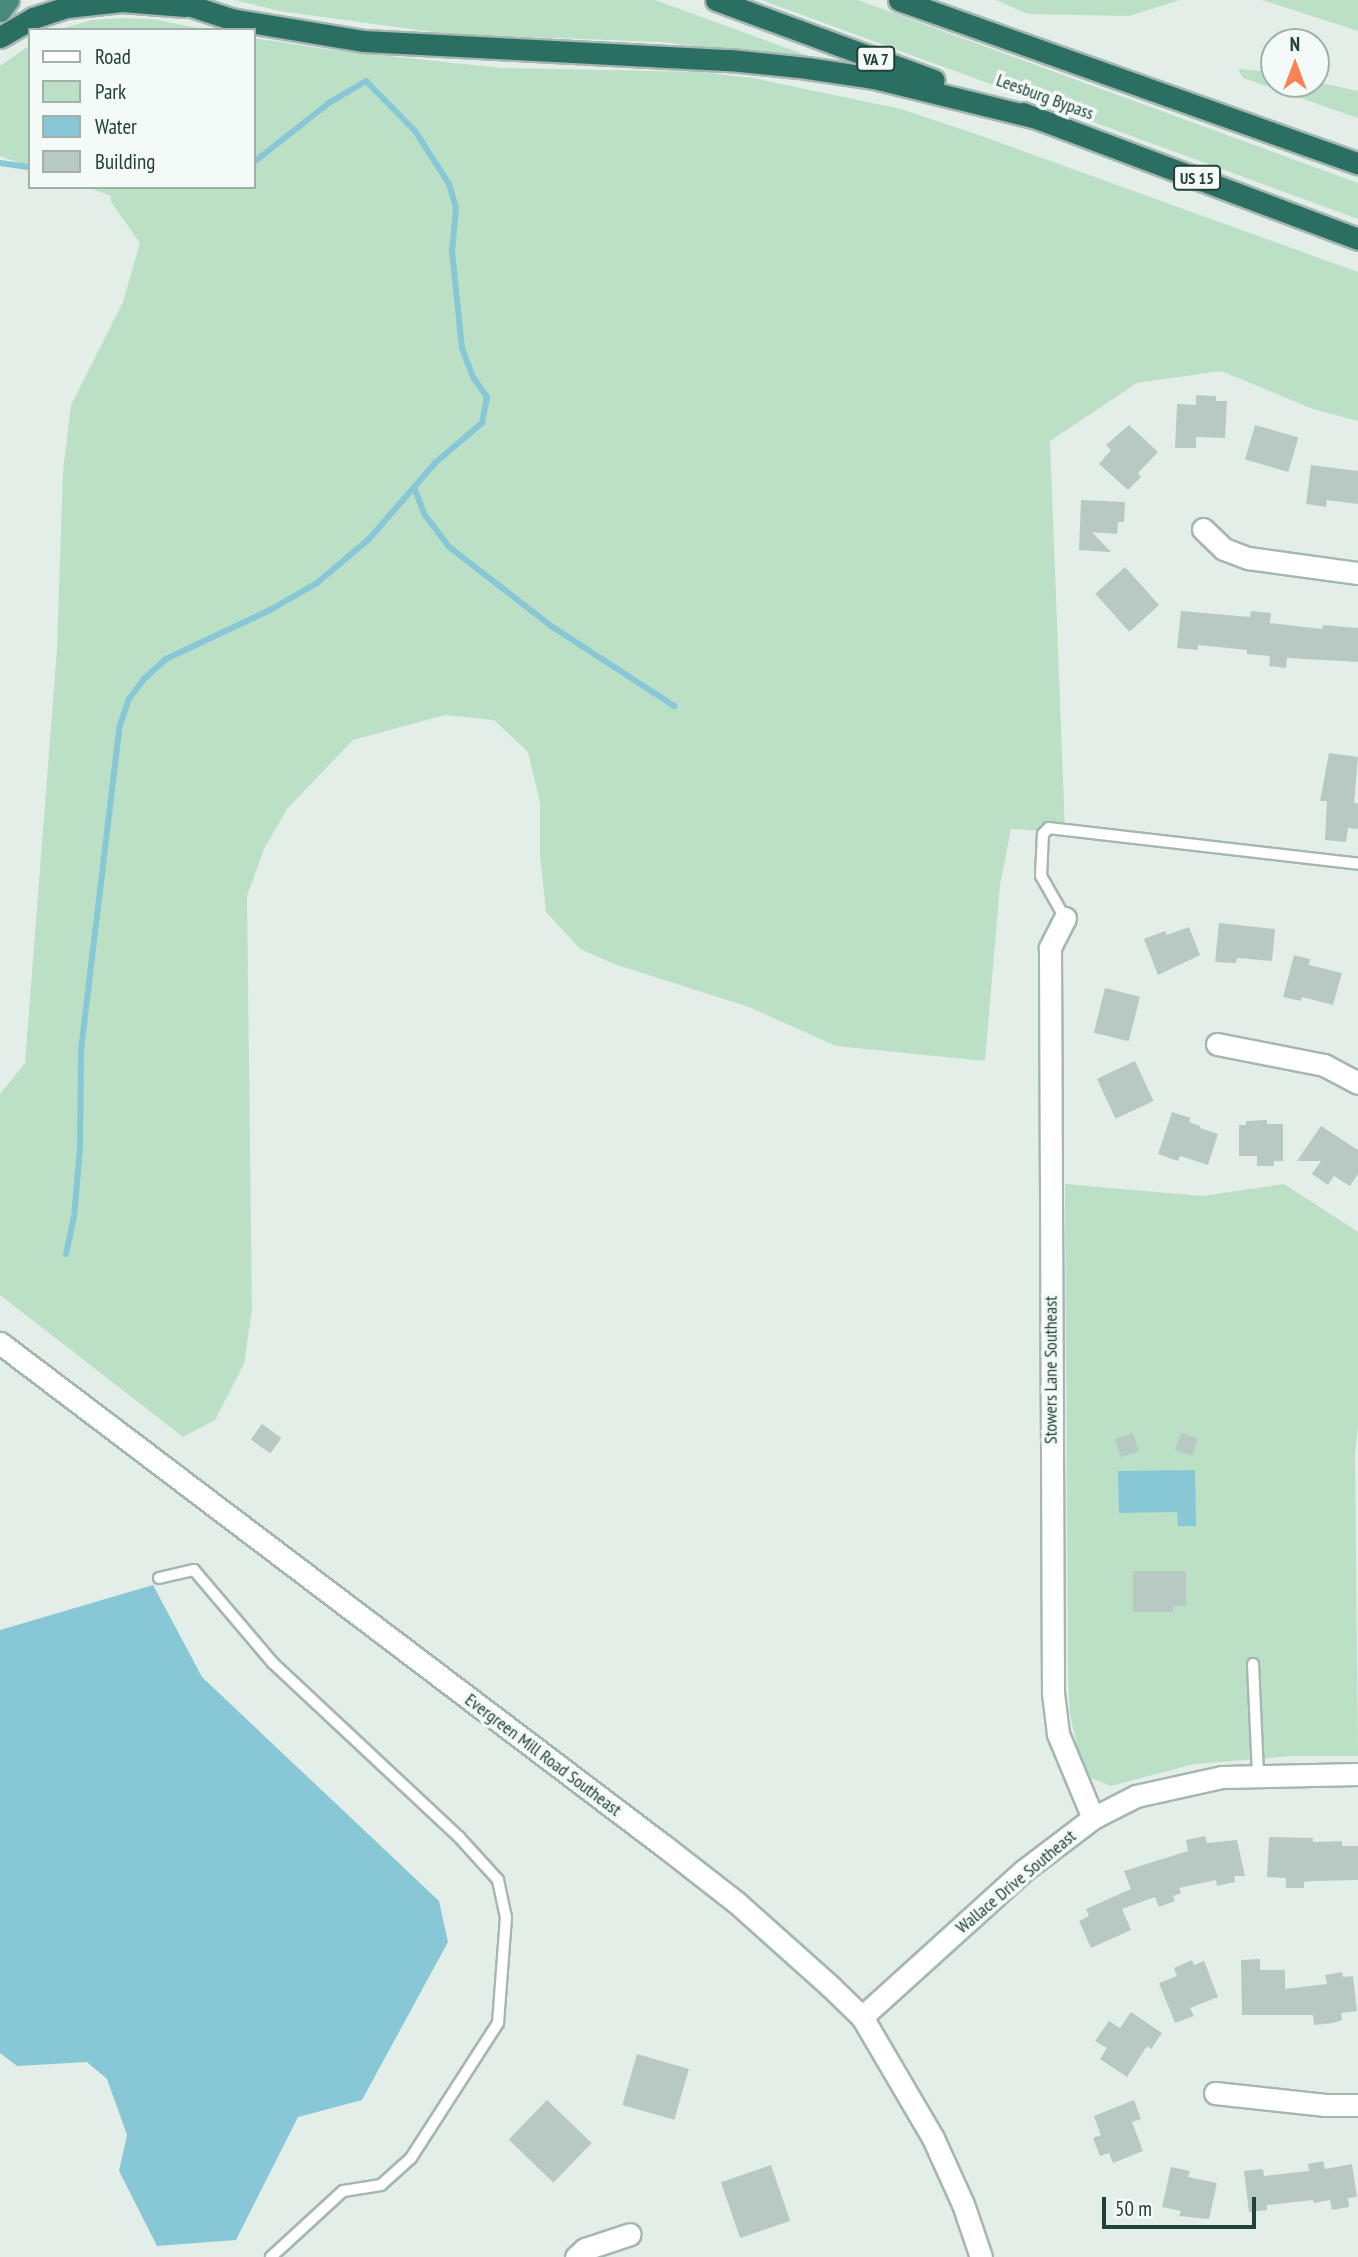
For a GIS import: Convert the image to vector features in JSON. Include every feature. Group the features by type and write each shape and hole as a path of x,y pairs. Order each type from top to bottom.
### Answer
{"highway":[{"path":"0,10 8,0"},
{"name":"Leesburg Bypass","path":"716,0 1358,239"},
{"path":"899,0 1055,53 1358,163"},
{"path":"944,0 1055,53"},
{"path":"0,37 33,18 67,7 122,1 179,3 294,32 364,41 730,60 807,68 900,84 1037,118"}],"street":[{"path":"1203,529 1224,549 1248,558 1358,573"},
{"name":"Stowers Lane Southeast","path":"1065,918 1050,948 1053,1693 1058,1734 1077,1786 1093,1818"},
{"path":"1217,1044 1324,1065 1358,1083"},
{"name":"Evergreen Mill Road Southeast","path":"0,1342 705,1878 745,1910 862,2017 933,2138 963,2204 981,2257"},
{"name":"Wallace Drive Southeast","path":"862,2017 1023,1871 1093,1818 1136,1797 1222,1777 1258,1774 1358,1774"},
{"path":"1215,2093 1325,2105 1358,2105"},
{"path":"576,2257 585,2249 630,2234"}],"lane":[{"path":"1065,918 1041,876 1043,834 1049,828 1358,864"},
{"path":"159,1578 194,1570 273,1663 459,1837 498,1880 506,1917 498,2023 411,2158 381,2185 342,2191 271,2257"},
{"path":"1253,1664 1258,1774"}],"green space":[{"path":"235,0 655,0 831,64 662,42 447,34 279,11"},
{"path":"761,0 858,0 1358,183 1358,219"},
{"path":"996,0 1180,0 1129,16 1028,14"},
{"path":"1262,0 1358,0 1358,31"},
{"path":"152,19 198,28 65,28 91,20"},
{"path":"256,38 332,50 502,68 701,72 753,78 901,109 1358,272 1358,421 1313,409 1221,371 1137,383 1050,441 1065,832 1011,829 1000,885 985,1061 836,1046 749,1007 614,964 580,949 546,912 540,855 540,803 528,752 494,720 445,715 353,740 287,809 264,849 247,896 252,1310 244,1364 215,1420 183,1437 0,1295 0,1094 25,1063 57,649 63,471 71,405 123,302 140,243 111,202 111,196 92,189 256,189"},
{"path":"28,46 28,166 0,156 0,66"},
{"path":"1238,69 1260,71 1260,84 1243,78"},
{"path":"1330,85 1358,91 1358,118 1300,98 1330,98"},
{"path":"1065,1184 1202,1196 1284,1184 1358,1232 1358,1425 1355,1453 1358,1756 1292,1756 1194,1764 1111,1786 1091,1778 1079,1755 1070,1714 1068,1675"}],"water":[{"path":"1195,1470 1196,1526 1178,1526 1177,1512 1119,1513 1118,1471"},
{"path":"153,1585 202,1677 439,1901 448,1942 362,2100 298,2117 236,2240 157,2246 119,2171 127,2135 107,2079 87,2062 17,2066 0,2053 0,1630"}],"building":[{"path":"1196,395 1216,396 1216,401 1227,401 1225,438 1196,437 1196,448 1175,448 1177,404 1196,405"},
{"path":"1129,425 1158,452 1138,473 1141,477 1128,490 1099,464 1111,450 1106,445"},
{"path":"1255,425 1298,437 1288,472 1245,460"},
{"path":"1311,465 1358,471 1358,504 1327,500 1326,507 1306,504"},
{"path":"1081,500 1125,502 1124,522 1118,522 1117,534 1092,532 1111,552 1079,550"},
{"path":"1125,567 1159,605 1129,632 1095,594"},
{"path":"1181,611 1250,617 1251,611 1271,613 1270,623 1322,629 1323,625 1358,628 1358,662 1287,658 1286,668 1269,666 1270,656 1247,654 1247,650 1198,645 1198,650 1177,648"},
{"path":"1329,753 1358,757 1354,803 1358,803 1358,829 1348,828 1346,842 1325,840 1327,801 1320,801"},
{"path":"1219,923 1275,929 1272,961 1237,958 1236,963 1215,962"},
{"path":"1189,927 1200,955 1158,975 1144,939 1165,931 1167,935"},
{"path":"1294,955 1310,959 1309,965 1342,973 1333,1005 1302,997 1301,1001 1283,997"},
{"path":"1105,988 1140,997 1129,1041 1094,1033"},
{"path":"1135,1061 1154,1101 1116,1119 1097,1079"},
{"path":"1172,1112 1191,1118 1189,1122 1218,1134 1208,1165 1180,1156 1178,1161 1158,1154"},
{"path":"1267,1120 1267,1124 1283,1124 1283,1161 1274,1161 1274,1166 1257,1166 1257,1156 1239,1156 1239,1125 1246,1125 1246,1121"},
{"path":"1321,1126 1358,1150 1358,1174 1350,1186 1334,1176 1328,1185 1312,1174 1321,1161 1297,1161"},
{"path":"262,1424 281,1438 270,1453 251,1439"},
{"path":"1133,1433 1139,1451 1121,1457 1115,1439"},
{"path":"1181,1433 1198,1439 1192,1456 1175,1450"},
{"path":"1133,1571 1186,1571 1186,1606 1173,1606 1173,1612 1133,1612"},
{"path":"1205,1836 1207,1843 1237,1840 1245,1876 1234,1876 1235,1882 1217,1886 1216,1880 1179,1888 1181,1893 1173,1896 1175,1901 1159,1907 1155,1897 1122,1909 1131,1930 1091,1948 1079,1921 1089,1916 1086,1909 1131,1889 1124,1871 1188,1851 1186,1840"},
{"path":"1269,1837 1313,1838 1313,1842 1342,1841 1342,1846 1358,1846 1358,1880 1312,1881 1304,1882 1304,1888 1286,1888 1286,1878 1267,1877"},
{"path":"1260,1959 1260,1970 1285,1970 1285,1989 1327,1984 1325,1975 1342,1972 1343,1977 1353,1976 1357,2011 1341,2013 1342,2020 1333,2023 1314,2025 1313,2015 1242,2015 1241,1960"},
{"path":"1192,1960 1194,1965 1204,1961 1218,1997 1190,2008 1194,2016 1175,2023 1159,1983 1177,1976 1174,1968"},
{"path":"1131,2012 1162,2033 1151,2049 1147,2046 1127,2077 1100,2059 1107,2048 1095,2041 1109,2021 1120,2028"},
{"path":"637,2054 689,2069 674,2120 622,2105"},
{"path":"547,2100 592,2143 553,2183 509,2140"},
{"path":"1134,2100 1141,2119 1132,2122 1143,2151 1113,2163 1109,2153 1100,2156 1093,2138 1101,2135 1094,2116"},
{"path":"1323,2161 1325,2169 1352,2164 1357,2197 1348,2198 1349,2207 1332,2210 1330,2200 1314,2203 1313,2200 1267,2205 1267,2210 1249,2212 1244,2171 1263,2169 1264,2176 1309,2171 1308,2164"},
{"path":"771,2165 790,2221 740,2238 721,2182"},
{"path":"1171,2167 1190,2171 1188,2177 1217,2183 1209,2219 1179,2216 1181,2211 1162,2207"}],"waterway":[{"path":"66,1254 74,1217 80,1148 81,1050 120,725 129,699 145,678 166,659 270,610 317,583 369,539 435,463 482,423 487,397 473,377 462,348 452,252 456,208 449,184 415,131 366,81 329,103 256,160"},
{"path":"0,163 28,167"},
{"path":"414,487 425,515 448,546 551,626 674,706"}]}
